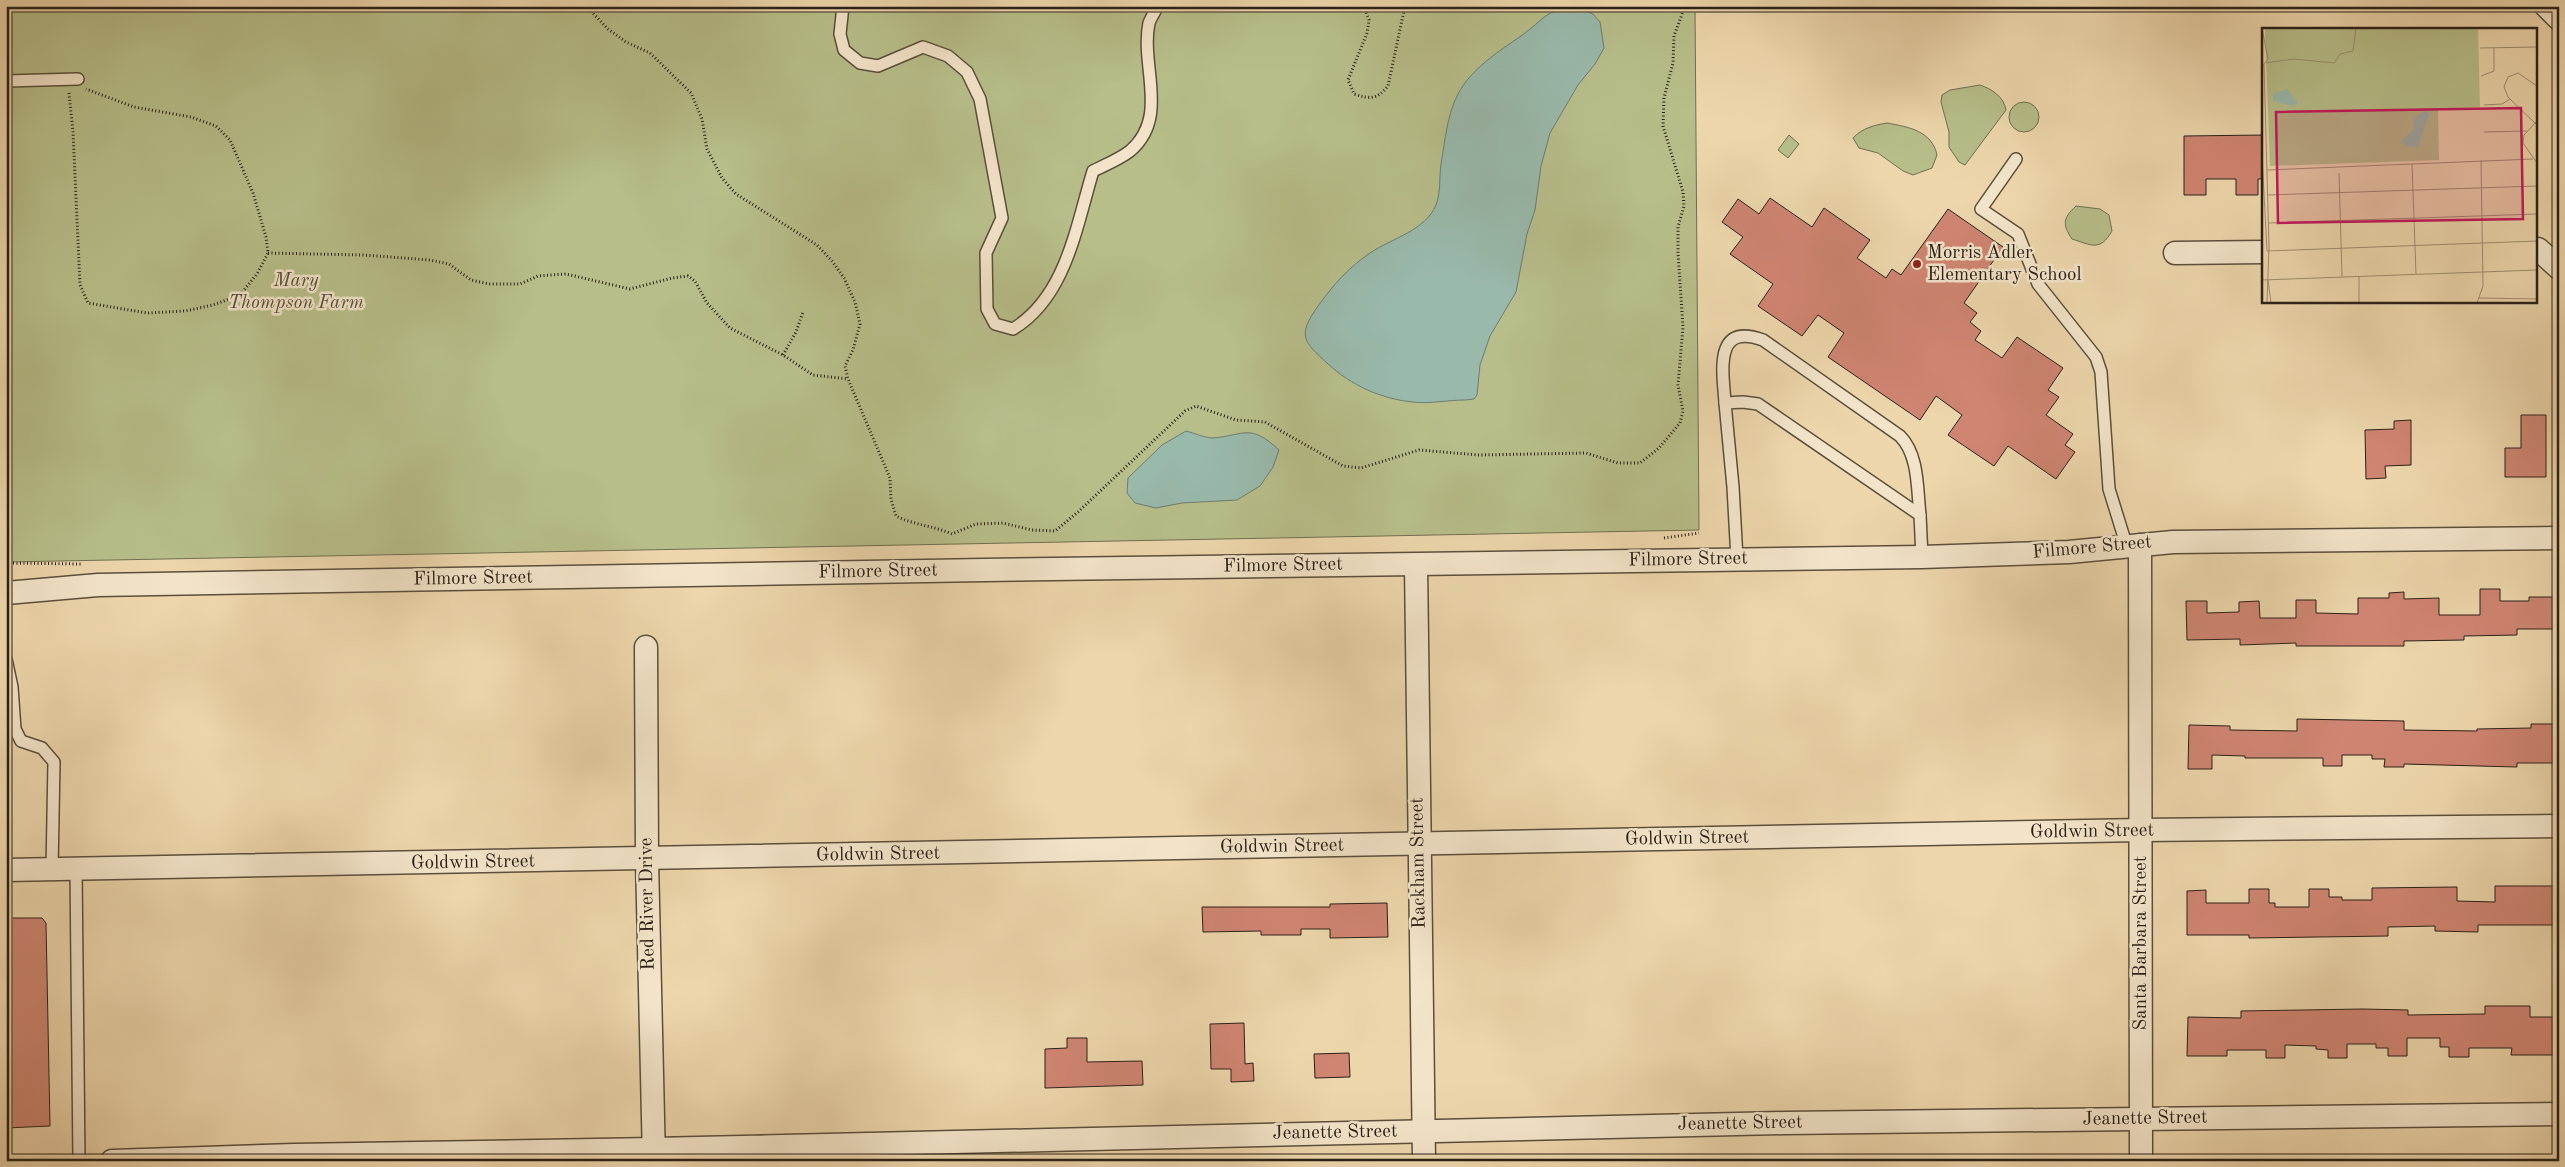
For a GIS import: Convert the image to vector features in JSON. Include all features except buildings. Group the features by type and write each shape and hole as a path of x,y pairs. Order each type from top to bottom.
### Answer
{"street":[{"path":"2546,6 2559,19"},
{"path":"2544,249 2559,268"},
{"path":"2175,253 2262,252"},
{"name":"Filmore Street","path":"6,593 98,586 985,570 1922,557 2000,555 2173,542 2559,538"},
{"name":"Santa Barbara Street","path":"2134,546 2141,830 2141,1161"},
{"name":"Rackham Street","path":"1416,565 1418,844 1424,1161"},
{"name":"Red River Drive","path":"646,647 646,860 653,1155"},
{"name":"Goldwin Street","path":"6,870 646,860 2141,830 2559,826"},
{"name":"Jeanette Street","path":"112,1161 294,1155 653,1155 1424,1131 1785,1122 2559,1114"}],"lane":[{"path":"843,6 840,34 844,50 860,63 878,66 923,47 948,56 967,72 980,99 1002,218 986,253 987,309 994,324 1013,329 1031,318 1068,259 1093,171 1130,151 1147,131 1152,109 1150,22 1158,6"},
{"path":"6,81 73,79"},
{"path":"2016,159 1981,209 2018,234 2038,284 2096,357 2101,372 2109,489 2134,546"},
{"path":"1736,559 1733,487 1722,357 1730,343 1738,336 1748,334 1763,340 1900,436 1908,444 1913,456 1920,515 1922,557"},
{"path":"1725,403 1743,402 1758,404 1920,515"},
{"path":"6,659 12,687 15,729 21,741 42,748 54,762 52,870"},
{"path":"76,869 79,1161"}],"path":[{"path":"586,6 608,29 626,42 650,53 691,93 702,119 707,149 722,178 736,194 817,245 844,278 855,302 860,324 853,350 845,366 856,401 890,478 891,499 896,516 912,524 934,526 952,534 976,524 1003,523 1032,530 1055,531 1078,512 1185,411 1196,406 1236,420 1264,422 1343,466 1361,468 1419,450 1479,455 1586,453 1618,463 1640,463 1660,448 1680,423 1683,411 1678,385 1683,327 1678,227 1684,206 1683,192 1663,126 1664,98 1673,62 1674,36 1685,6"},
{"path":"1364,6 1369,20 1367,33 1348,80 1354,94 1368,99 1380,96 1388,86 1405,6"},
{"path":"73,79 85,89 106,98 134,107 191,117 216,126 230,140 253,193 266,237 268,253 257,274 240,295 213,305 185,311 147,313 88,303 80,285 73,132 73,79"},
{"path":"268,253 380,256 430,260 449,264 470,280 489,284 520,284 538,276 566,274 630,289 672,278 688,276 695,281 707,303 730,328 783,355 813,375 848,379"},
{"path":"783,355 796,332 803,312"}],"green space":[{"name":"Mary Thompson Farm","path":"6,6 1695,6 1699,530 6,562"},
{"path":"1980,85 1997,94 2003,101 2006,110 1965,165 1959,162 1949,147 1949,132 1941,102 1942,95 1950,90"},
{"path":"2024,102 2030,103 2038,111 2038,123 2030,131 2024,132 2018,131 2010,123 2009,117 2010,111 2018,103"},
{"path":"1887,123 1911,129 1925,135 1930,140 1937,155 1932,168 1913,175 1903,171 1878,153 1859,148 1853,138 1869,128"},
{"path":"1789,135 1799,144 1788,158 1778,150"},
{"path":"2076,206 2100,209 2109,215 2112,231 2108,238 2095,245 2072,239 2065,221 2068,214"}],"shaded area":[{"path":"1576,7 1593,14 1600,22 1604,48 1595,64 1578,85 1550,133 1541,166 1535,210 1527,234 1516,292 1490,336 1480,365 1477,395 1474,399 1465,400 1413,402 1389,398 1367,390 1346,378 1328,364 1308,343 1305,331 1311,316 1335,284 1355,265 1370,253 1416,228 1431,214 1439,195 1441,164 1451,111 1458,94 1470,76 1486,61 1546,16 1557,10"},
{"path":"1186,431 1213,438 1240,433 1254,434 1261,436 1279,450 1273,467 1260,486 1237,500 1182,503 1156,508 1135,503 1127,493 1128,478 1162,445"}],"place":[{"name":"Morris Adler Elementary School","path":"1917,264"}]}
